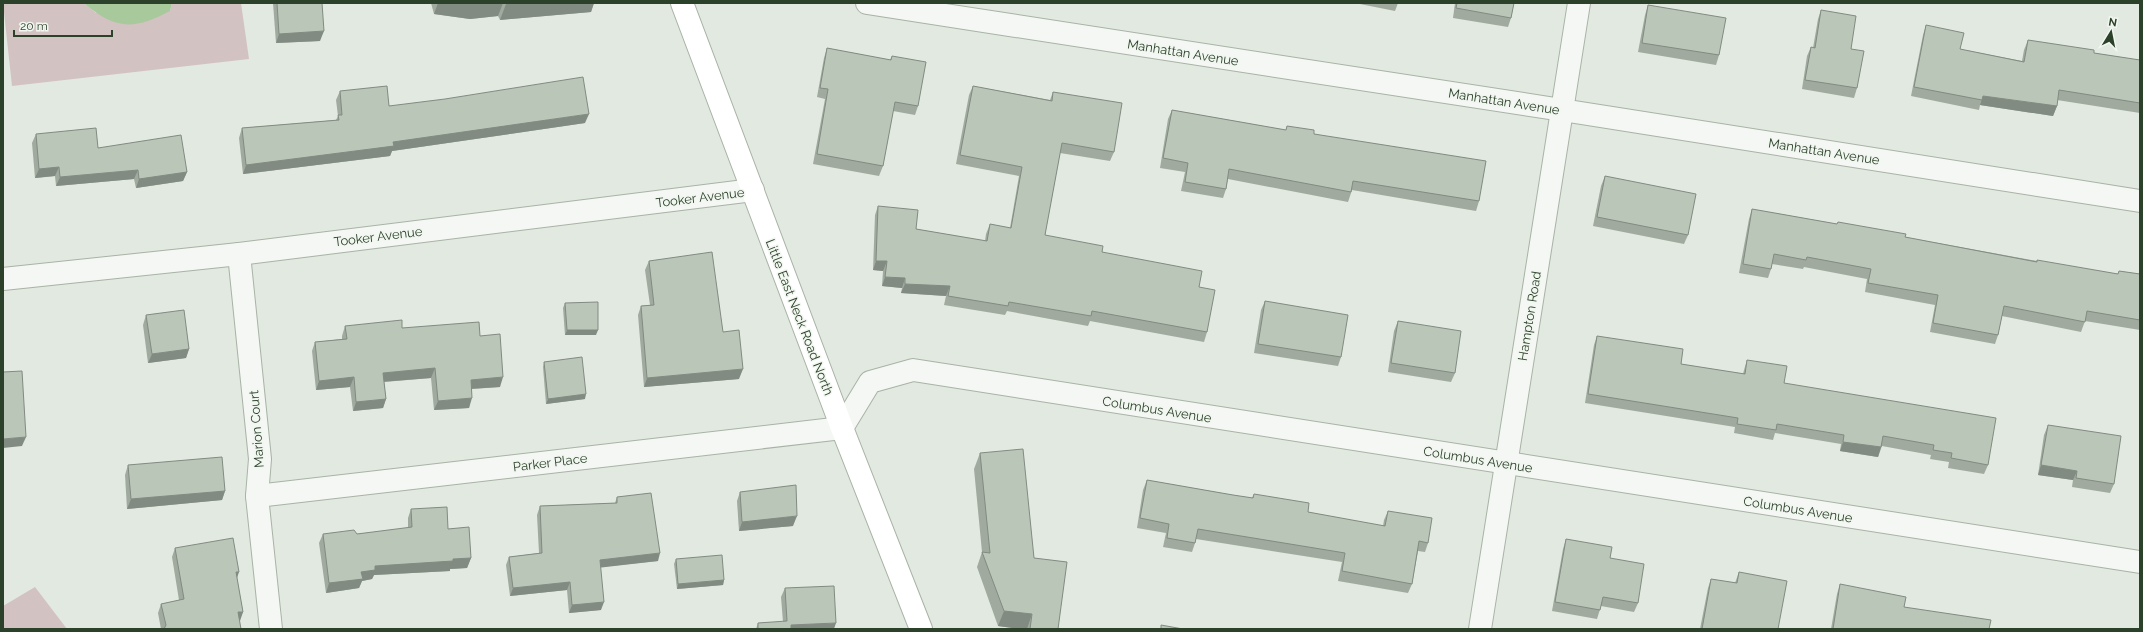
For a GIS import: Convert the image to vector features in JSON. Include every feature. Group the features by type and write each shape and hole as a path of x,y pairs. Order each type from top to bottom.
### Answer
{"main road":[{"name":"Little East Neck Road North","path":"682,3 842,428 921,629"}],"street":[{"name":"Manhattan Avenue","path":"867,3 1562,110 2140,202"},
{"name":"Hampton Road","path":"1480,629 1505,463 1579,3"},
{"name":"Tooker Avenue","path":"3,279 239,254 753,190"},
{"name":"Marion Court","path":"239,254 260,459 257,496 271,629"},
{"name":"Columbus Avenue","path":"842,428 870,382 913,370 2140,562"},
{"name":"Parker Place","path":"257,496 842,428"}],"shaded area":[{"path":"3,3 84,3 96,13 170,11 172,3 241,3 249,59 12,86"},
{"path":"84,3 172,3 170,11 146,22 125,24 105,18"},
{"path":"35,587 67,629 3,629 3,606"}],"building":[{"path":"277,3 322,3 324,31 279,34"},
{"path":"1457,3 1514,3 1511,18 1456,8"},
{"path":"1648,5 1726,18 1719,55 1642,43"},
{"path":"1821,10 1856,16 1851,49 1864,51 1857,88 1805,80 1811,47 1815,48"},
{"path":"1926,25 1964,33 1960,49 2024,62 2028,40 2094,50 2094,53 2140,60 2140,103 2059,90 2057,106 1983,96 1982,100 1914,87"},
{"path":"827,48 891,60 892,56 926,62 918,106 895,102 883,166 817,154 828,89 820,88"},
{"path":"583,77 589,114 393,142 394,146 246,165 242,128 339,120 338,115 342,115 340,91 387,86 389,106 445,99"},
{"path":"973,86 1052,101 1053,92 1122,103 1114,152 1062,143 1045,235 1103,246 1102,252 1202,271 1199,287 1215,290 1207,332 1092,311 1091,316 1009,302 1008,306 948,296 950,286 905,284 905,278 885,277 887,261 876,261 878,206 918,210 916,229 987,241 990,224 1011,228 1022,167 960,155"},
{"path":"1172,110 1286,130 1287,126 1314,130 1314,134 1486,161 1479,201 1353,181 1351,192 1229,169 1226,189 1185,182 1188,163 1163,158"},
{"path":"96,128 98,148 181,135 187,172 139,179 138,170 60,177 59,167 39,169 36,134"},
{"path":"1605,176 1696,194 1688,235 1597,217"},
{"path":"1752,209 1906,234 1905,237 2037,262 2037,260 2118,274 2119,271 2140,274 2140,320 2087,311 2085,322 2004,306 1998,335 1933,323 1938,295 1868,283 1871,269 1807,257 1806,260 1774,254 1771,269 1743,264"},
{"path":"712,252 723,332 739,330 743,369 647,378 641,306 654,305 649,261"},
{"path":"1265,301 1348,315 1341,357 1258,344"},
{"path":"598,302 598,330 567,330 565,303"},
{"path":"184,310 189,349 152,354 146,315"},
{"path":"402,320 402,328 479,322 480,336 500,334 503,377 471,380 472,398 438,401 435,368 383,373 386,399 356,402 354,377 319,381 315,342 347,339 345,326"},
{"path":"1398,321 1461,331 1455,373 1391,363"},
{"path":"1597,336 1683,349 1681,364 1745,374 1747,360 1787,366 1784,383 1996,418 1988,465 1951,458 1952,453 1933,450 1934,445 1883,436 1881,447 1843,442 1844,435 1777,424 1776,430 1737,424 1738,418 1588,394"},
{"path":"582,357 586,394 548,399 544,362"},
{"path":"22,371 26,437 3,439 3,372"},
{"path":"2048,425 2121,436 2114,484 2076,478 2077,471 2041,465"},
{"path":"1023,449 1034,558 1067,562 1058,629 1030,629 1032,614 1004,611 982,552 990,553 980,453"},
{"path":"222,457 225,491 131,499 128,465"},
{"path":"1147,480 1253,498 1254,494 1309,503 1308,512 1385,526 1388,511 1432,518 1428,543 1419,541 1412,584 1342,571 1345,553 1198,529 1195,543 1167,538 1169,524 1140,518"},
{"path":"796,485 797,516 742,522 740,492"},
{"path":"651,493 660,553 600,560 604,602 572,605 570,582 513,588 509,557 542,553 540,506 617,503 617,497"},
{"path":"447,507 448,529 469,527 471,558 453,559 453,561 375,566 375,570 361,572 363,579 329,583 323,534 354,530 357,534 412,527 411,509"},
{"path":"233,538 239,572 236,572 243,612 238,612 241,629 164,629 166,625 161,604 184,599 175,548"},
{"path":"1566,539 1612,547 1610,558 1644,564 1638,603 1603,597 1600,610 1555,602"},
{"path":"722,555 724,580 678,584 676,559"},
{"path":"1739,572 1787,581 1778,629 1702,629 1711,579 1737,583"},
{"path":"1840,584 1906,597 1904,607 1991,620 1989,629 1833,629"},
{"path":"834,586 836,623 791,625 791,629 758,629 758,623 787,621 785,588"},
{"path":"1161,625 1183,629 1161,629"}]}
